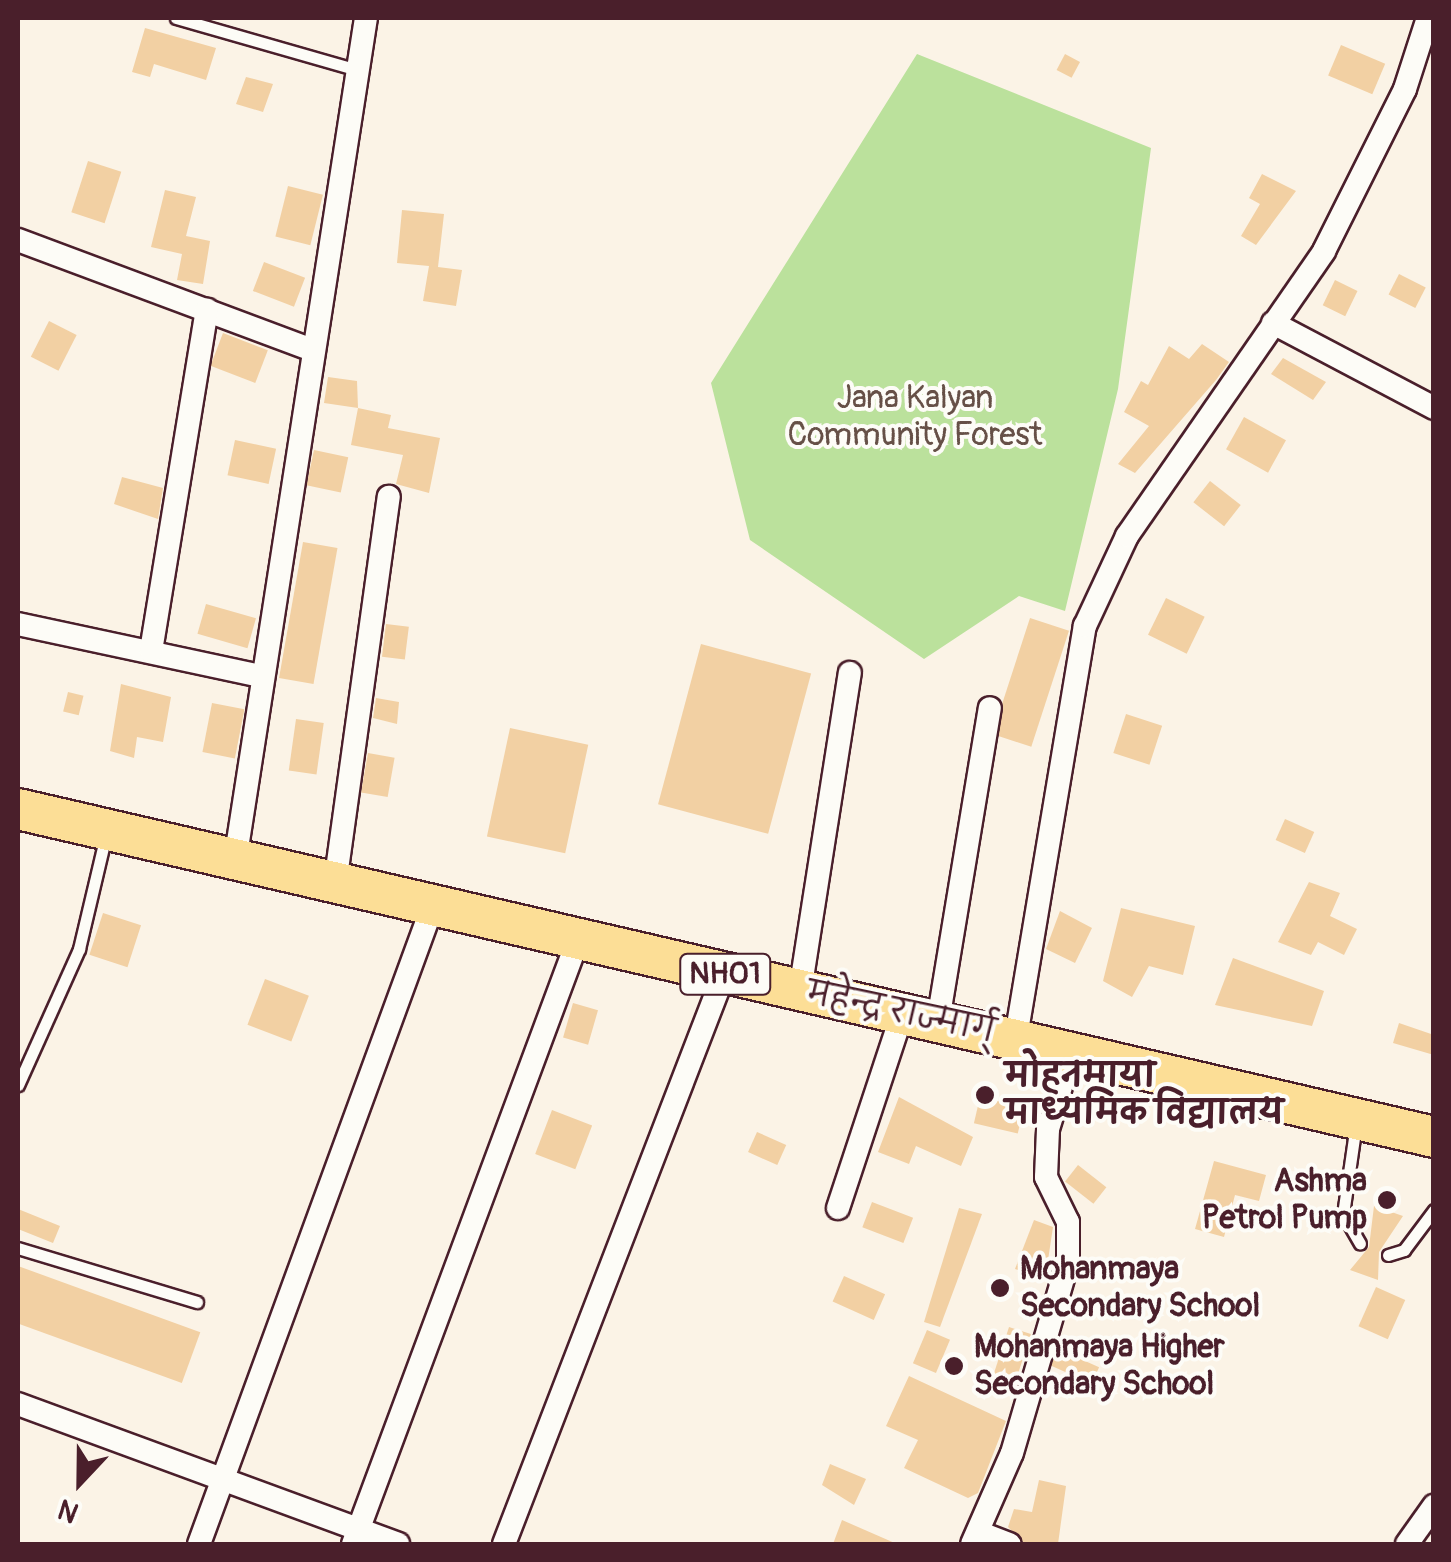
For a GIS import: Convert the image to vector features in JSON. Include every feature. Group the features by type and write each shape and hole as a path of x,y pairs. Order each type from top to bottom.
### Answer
{"highway":[{"name":"महेन्द्र राज्मार्ग्","path":"18,808 1434,1137"}],"street":[{"path":"235,861 366,18"},
{"path":"1016,1038 1085,626 1127,536 1324,251 1405,89 1428,18"},
{"path":"18,240 312,350"},
{"path":"151,651 207,310"},
{"path":"1273,322 1434,408"},
{"path":"335,884 389,497"},
{"path":"18,624 261,676"},
{"path":"800,991 850,674"},
{"path":"838,1208 920,1018 990,708"},
{"path":"200,1544 433,905"},
{"path":"356,1537 579,937"},
{"path":"504,1544 724,974"},
{"path":"1010,1544 975,1538 1012,1453 1068,1261 1068,1222 1046,1177 1048,1129 1072,1050"},
{"path":"18,1404 222,1478 356,1537 398,1544"},
{"path":"1407,1544 1434,1506"}],"lane":[{"path":"176,18 357,70"},
{"path":"18,1085 79,948 107,829"},
{"path":"1357,1119 1343,1214 1360,1243"},
{"path":"1388,1254 1404,1250 1434,1210"},
{"path":"18,1248 197,1302"}],"green space":[{"name":"Jana Kalyan Community Forest","path":"917,54 1151,148 1118,389 1065,611 1019,596 924,659 750,540 711,383"}],"building":[{"path":"145,28 216,48 206,80 154,64 150,77 132,72"},
{"path":"1341,45 1385,64 1372,94 1328,75"},
{"path":"1065,54 1080,62 1072,78 1057,70"},
{"path":"246,77 273,84 263,112 236,104"},
{"path":"88,161 121,172 105,223 71,212"},
{"path":"1262,174 1296,191 1256,245 1241,236 1260,204 1249,198"},
{"path":"288,186 323,195 310,245 275,236"},
{"path":"165,190 196,197 186,236 210,241 203,284 177,280 182,254 151,247"},
{"path":"402,210 444,214 438,267 462,270 456,306 423,301 429,266 397,263"},
{"path":"264,262 305,278 294,307 253,291"},
{"path":"1399,274 1426,288 1415,308 1389,294"},
{"path":"1335,280 1357,291 1345,316 1323,305"},
{"path":"49,321 77,335 58,371 31,357"},
{"path":"223,333 268,350 255,383 210,366"},
{"path":"1202,344 1229,362 1135,473 1118,464 1149,426 1124,412 1141,381 1148,385 1169,346 1189,359"},
{"path":"1283,358 1326,382 1313,400 1271,374"},
{"path":"328,377 357,381 358,408 324,403"},
{"path":"358,408 391,415 388,428 440,438 429,493 396,484 403,455 351,445"},
{"path":"1244,417 1286,440 1268,473 1226,449"},
{"path":"235,440 276,449 269,484 228,475"},
{"path":"314,450 348,457 341,492 307,485"},
{"path":"122,477 163,488 158,519 114,504"},
{"path":"1210,481 1241,505 1224,526 1193,502"},
{"path":"303,542 337,548 314,684 279,678"},
{"path":"1166,598 1205,617 1187,654 1148,635"},
{"path":"206,604 256,618 247,648 197,634"},
{"path":"1030,618 1069,631 1031,747 992,734"},
{"path":"386,624 409,627 405,660 382,657"},
{"path":"701,644 811,674 768,834 658,804"},
{"path":"121,684 171,697 163,742 137,737 134,758 110,751"},
{"path":"68,692 84,696 79,715 63,711"},
{"path":"376,698 399,702 397,724 373,718"},
{"path":"212,703 244,709 235,758 202,752"},
{"path":"1126,714 1162,726 1149,765 1113,753"},
{"path":"296,719 324,723 316,774 289,770"},
{"path":"510,728 588,745 565,853 487,837"},
{"path":"368,753 395,758 388,797 361,792"},
{"path":"1285,819 1314,832 1305,853 1276,840"},
{"path":"1309,882 1340,893 1330,916 1357,929 1344,955 1318,942 1311,955 1278,942"},
{"path":"1121,908 1195,926 1183,975 1149,966 1132,997 1103,981"},
{"path":"1060,911 1092,928 1075,963 1046,949"},
{"path":"103,913 141,925 127,967 89,955"},
{"path":"1233,958 1324,991 1312,1026 1215,1005"},
{"path":"265,979 309,996 291,1042 247,1025"},
{"path":"573,1003 598,1010 588,1045 563,1038"},
{"path":"1399,1023 1434,1035 1434,1055 1393,1043"},
{"path":"899,1097 973,1137 961,1166 916,1146 909,1164 878,1152"},
{"path":"980,1097 1024,1107 1018,1133 974,1123"},
{"path":"552,1110 592,1125 575,1169 535,1154"},
{"path":"757,1132 786,1145 777,1165 748,1152"},
{"path":"1214,1161 1266,1175 1259,1201 1235,1195 1224,1237 1195,1229"},
{"path":"1078,1165 1106,1187 1093,1204 1065,1182"},
{"path":"872,1202 913,1218 903,1243 862,1227"},
{"path":"1374,1206 1403,1216 1379,1252 1378,1280 1350,1270 1369,1247"},
{"path":"959,1208 982,1214 940,1327 924,1322"},
{"path":"18,1209 60,1226 53,1243 18,1229"},
{"path":"1034,1220 1053,1227 1045,1280 1015,1269"},
{"path":"18,1266 200,1332 182,1383 18,1323"},
{"path":"844,1276 885,1294 874,1320 833,1302"},
{"path":"1376,1287 1405,1300 1388,1339 1359,1326"},
{"path":"1009,1327 1031,1334 1012,1391 990,1384"},
{"path":"927,1330 950,1340 936,1373 913,1363"},
{"path":"1058,1349 1099,1367 1092,1384 1051,1365"},
{"path":"909,1376 1006,1421 978,1493 968,1498 904,1468 918,1440 886,1426"},
{"path":"830,1464 866,1479 854,1505 822,1485"},
{"path":"1039,1480 1066,1486 1058,1544 1025,1544 1008,1527 1014,1509 1032,1512"},
{"path":"842,1520 897,1544 833,1544"}],"place":[{"name":"मोहनमाया माध्यमिक विद्यालय","path":"985,1095"},
{"name":"Ashma Petrol Pump","path":"1387,1200"},
{"name":"Mohanmaya Secondary School","path":"1000,1288"},
{"name":"Mohanmaya Higher Secondary School","path":"954,1366"}]}
